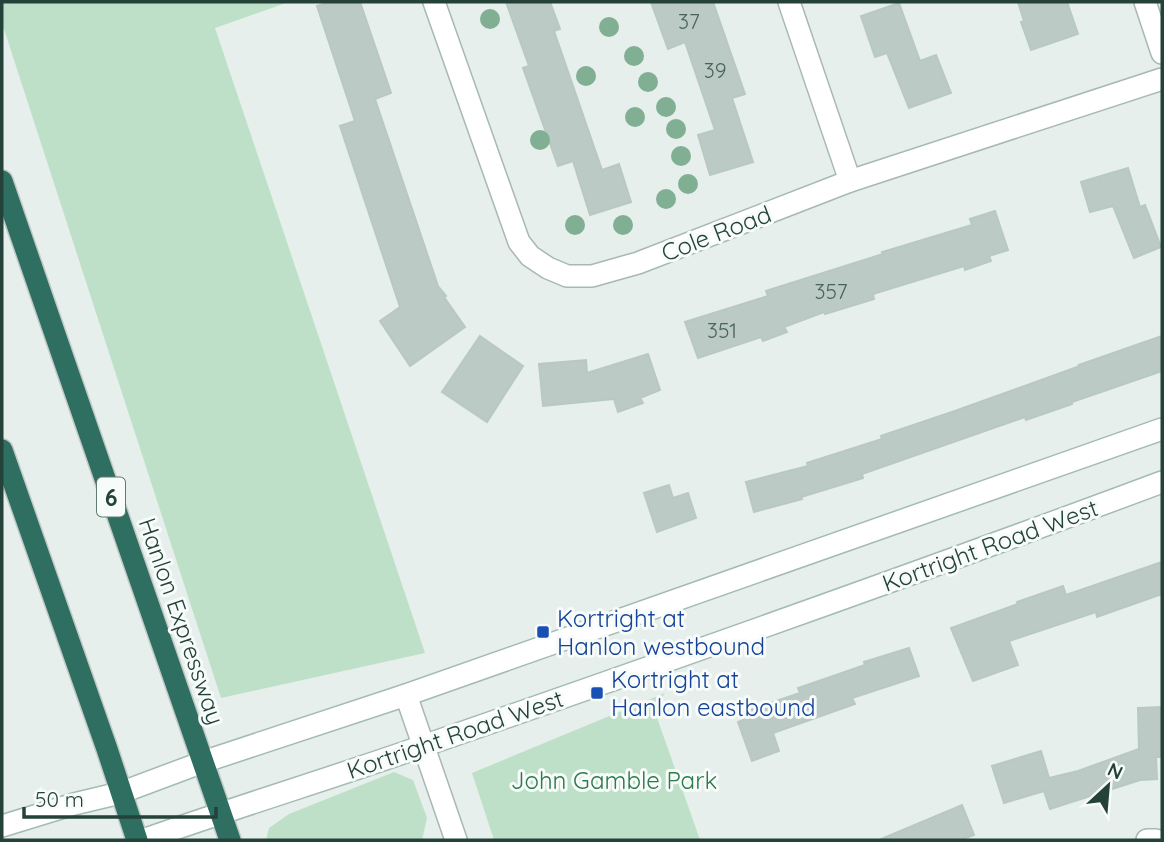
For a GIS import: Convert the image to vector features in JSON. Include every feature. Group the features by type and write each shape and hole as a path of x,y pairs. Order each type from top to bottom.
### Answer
{"highway":[{"name":"Hanlon Expressway","path":"2,180 230,840"},
{"path":"2,450 137,840"}],"street":[{"name":"Cole Road","path":"434,2 519,242 530,257 567,276 592,275 638,263 850,181 1162,79"},
{"path":"789,2 850,181"},
{"path":"1145,2 1162,53"},
{"name":"Kortright Road West","path":"2,825 120,793 203,762 407,695 1162,429"},
{"name":"Kortright Road West","path":"143,840 424,746 903,578 1162,482"},
{"path":"407,695 456,840"},
{"path":"1147,840 1156,840"}],"green space":[{"path":"2,2 289,2 215,28 425,653 221,698 2,23"},
{"name":"John Gamble Park","path":"665,693 654,709 700,840 494,840 472,773"},
{"path":"394,772 413,780 427,818 422,840 266,840 269,828 289,814"}],"building":[{"path":"330,2 360,2 391,93 375,99 438,286 465,327 410,366 380,321 400,307 340,126 355,121 317,6"},
{"path":"506,2 550,2 560,29 554,31 602,170 619,164 631,202 590,215 573,161 558,166 523,68 529,66"},
{"path":"651,2 713,2 745,94 732,98 753,162 710,175 698,135 715,130 685,42 668,49"},
{"path":"1018,2 1067,2 1078,34 1031,50 1021,22 1024,21"},
{"path":"899,3 920,61 936,55 951,93 909,108 887,53 875,57 861,16"},
{"path":"1128,168 1140,207 1145,205 1161,247 1134,258 1113,206 1090,212 1081,182"},
{"path":"995,211 1008,250 989,256 991,261 965,270 964,266 873,294 874,299 825,314 824,312 784,327 787,332 763,341 761,337 698,358 685,322 768,296 766,291 972,225 970,219"},
{"path":"480,336 523,366 487,422 442,392"},
{"path":"1162,336 1162,371 1026,420 1025,417 862,474 863,478 754,512 746,482 808,466 807,463 882,439 881,436"},
{"path":"648,354 660,390 640,398 643,403 618,412 614,399 543,406 539,364 586,360 587,373"},
{"path":"669,485 673,498 688,493 696,518 657,532 644,493"},
{"path":"1162,562 1162,594 1097,617 1096,612 1009,641 1018,665 973,681 951,628 1063,586 1066,595"},
{"path":"909,648 919,676 852,698 855,704 773,733 779,751 752,761 738,722 743,720 741,713 800,693 798,688 865,665 864,662"},
{"path":"1162,707 1162,757 1156,757 1157,779 1140,780 1050,809 1044,791 1004,803 992,766 1041,751 1049,778 1078,771 1139,749 1138,708"},
{"path":"962,805 974,835 960,840 879,840"}],"place":[{"name":"Kortright at Hanlon westbound","path":"543,632"},
{"name":"Kortright at Hanlon eastbound","path":"597,693"}]}
